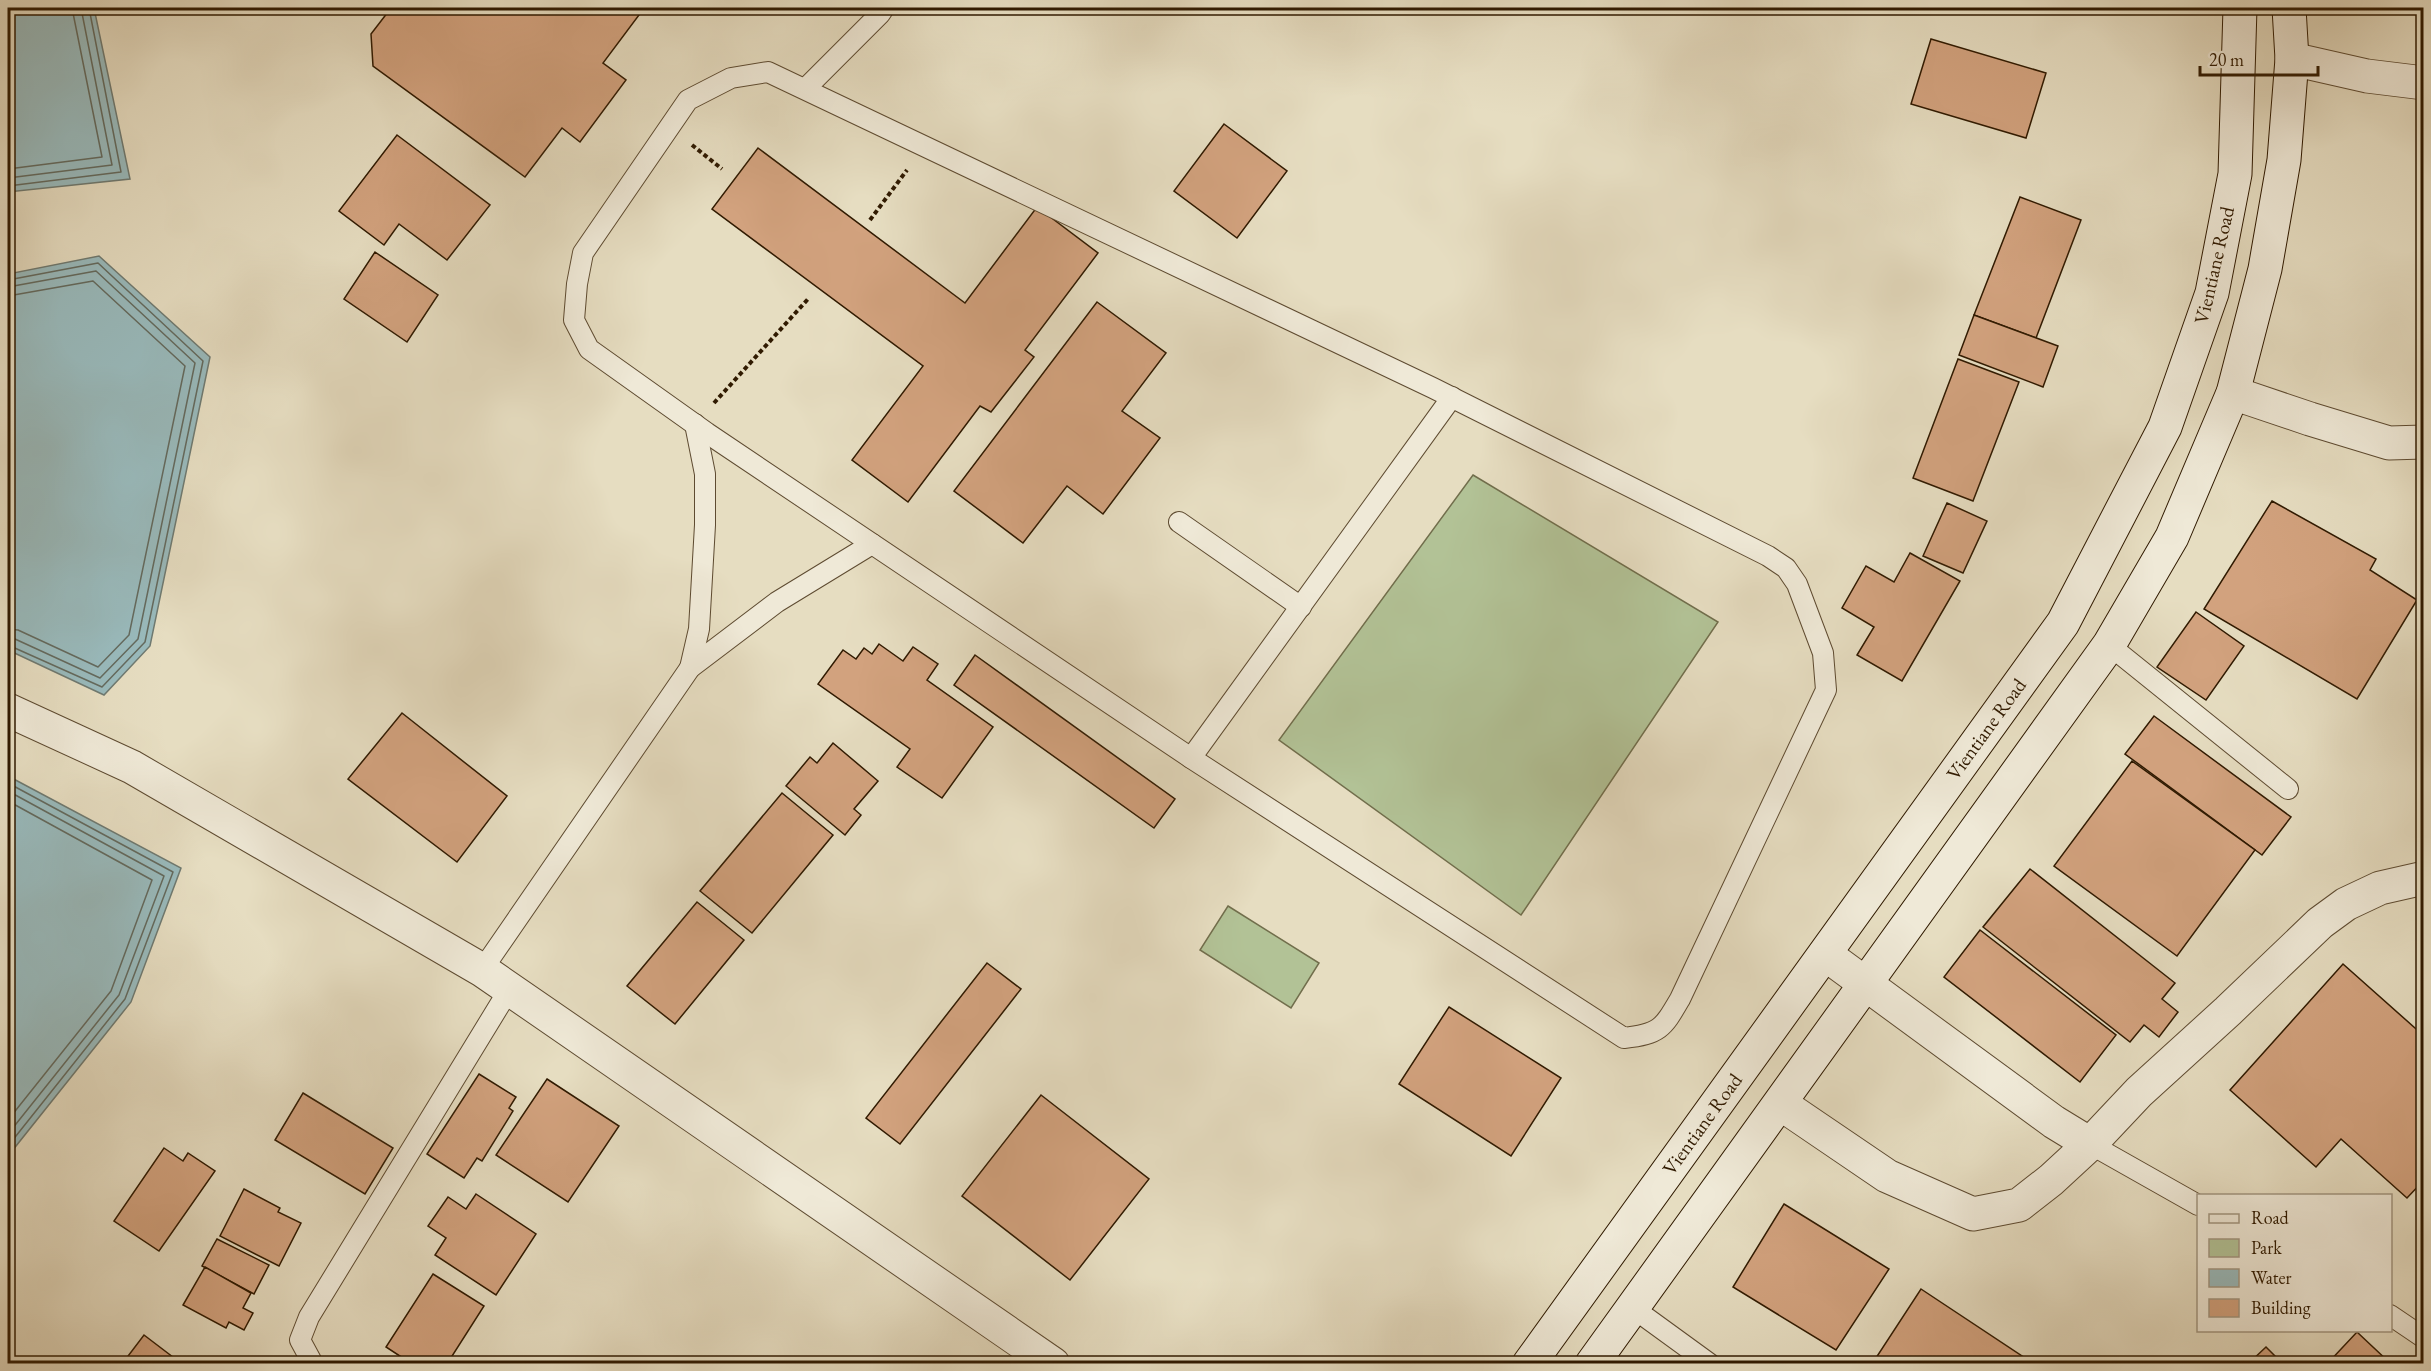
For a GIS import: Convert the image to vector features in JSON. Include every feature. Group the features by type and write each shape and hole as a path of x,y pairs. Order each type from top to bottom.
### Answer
{"main road":[{"name":"Vientiane Road","path":"1529,1364 2063,623 2165,427 2212,293 2235,174 2240,8"},
{"path":"1592,1364 2109,645 2172,537 2233,393 2265,269 2284,160 2292,59 2289,8"},
{"path":"2292,59 2367,76 2424,83"},
{"path":"2233,393 2310,419 2390,442 2424,442"},
{"path":"8,710 132,767 482,970 1053,1364"},
{"path":"1781,1104 1887,1176 1973,1214 2019,1205 2051,1180 2090,1144 2139,1092 2320,923 2346,904 2380,888 2424,878"},
{"path":"1825,954 2054,1122 2090,1144"}],"lane":[{"path":"806,88 884,8"},
{"path":"768,72 806,88 1452,397 1768,556 1786,568 1797,584 1823,653 1826,690 1680,999 1665,1025 1647,1036 1624,1038 1191,758 695,424 589,349 574,320 577,284 583,253 688,100 731,78 768,72"},
{"path":"1191,758 1452,397"},
{"path":"690,668 699,629 705,525 705,474 695,424"},
{"path":"1179,522 1301,607"},
{"path":"482,970 690,668 777,602 872,544"},
{"path":"2109,645 2288,789"},
{"path":"313,1364 300,1340 309,1317 510,988"},
{"path":"2090,1144 2197,1204"},
{"path":"1633,1308 1710,1364"},
{"path":"2392,1316 2424,1338"}],"path":[{"path":"670,127 722,169"},
{"path":"870,220 925,146"},
{"path":"695,424 808,299"}],"green space":[{"path":"1473,475 1718,622 1521,915 1279,740"},
{"path":"1228,906 1319,963 1291,1008 1200,950"}],"water":[{"path":"8,8 94,8 130,179 8,192"},
{"path":"99,256 210,357 150,646 104,695 8,650 8,274"},
{"path":"8,776 181,868 131,1002 8,1156"}],"building":[{"path":"391,8 637,8 642,11 603,63 626,80 580,142 562,128 525,177 373,66 371,34"},
{"path":"1931,39 2046,73 2026,138 1911,104"},
{"path":"1224,124 1287,171 1237,238 1174,191"},
{"path":"397,135 490,205 447,260 399,224 384,245 339,211"},
{"path":"758,148 965,303 1037,207 1098,253 1025,350 1034,357 991,412 980,406 908,502 852,460 923,366 712,209"},
{"path":"2020,197 2081,220 2036,338 1974,315"},
{"path":"375,252 438,295 407,342 344,299"},
{"path":"1097,302 1166,353 1122,411 1160,438 1103,514 1067,486 1023,543 954,491"},
{"path":"1974,315 2058,346 2043,387 1959,355"},
{"path":"1958,359 2019,382 1973,501 1913,478"},
{"path":"2272,501 2376,559 2370,570 2417,600 2357,699 2204,609"},
{"path":"1947,503 1987,521 1963,573 1923,556"},
{"path":"1910,553 1960,581 1902,681 1857,655 1874,627 1842,608 1866,566 1894,582"},
{"path":"2196,612 2244,646 2206,700 2157,667"},
{"path":"879,644 903,661 913,647 938,664 927,680 993,727 942,798 897,767 910,749 818,684 843,650 856,659 864,648 872,654"},
{"path":"975,655 1175,799 1154,828 954,685"},
{"path":"402,713 507,796 457,862 348,779"},
{"path":"2154,716 2291,817 2262,855 2125,754"},
{"path":"833,743 878,781 854,809 861,815 845,835 786,786 810,757 817,763"},
{"path":"2132,761 2255,850 2177,956 2054,866"},
{"path":"782,793 833,835 752,933 700,891"},
{"path":"2030,869 2175,983 2162,999 2178,1012 2159,1037 2144,1025 2130,1042 1983,927"},
{"path":"697,902 744,940 675,1024 627,986"},
{"path":"1980,930 2116,1035 2080,1082 1944,977"},
{"path":"987,963 1021,989 900,1144 866,1118"},
{"path":"2343,964 2424,1036 2424,1180 2407,1198 2341,1139 2316,1167 2230,1090"},
{"path":"1449,1007 1561,1078 1511,1156 1399,1084"},
{"path":"479,1074 516,1097 509,1108 513,1111 482,1161 477,1158 464,1178 427,1154"},
{"path":"547,1079 619,1126 568,1202 496,1155"},
{"path":"303,1093 393,1148 365,1194 275,1140"},
{"path":"1041,1095 1149,1179 1070,1280 962,1196"},
{"path":"164,1148 183,1161 188,1153 215,1171 159,1251 114,1221"},
{"path":"244,1189 280,1208 278,1212 301,1223 279,1266 220,1236"},
{"path":"476,1194 536,1234 496,1295 435,1255 446,1238 428,1226 448,1197 466,1209"},
{"path":"1784,1204 1889,1269 1836,1350 1733,1287"},
{"path":"217,1239 269,1265 254,1294 202,1266"},
{"path":"205,1267 251,1293 243,1308 253,1313 244,1330 229,1322 226,1328 183,1305"},
{"path":"433,1274 484,1306 447,1364 412,1364 386,1347"},
{"path":"1921,1289 2034,1364 1872,1364"},
{"path":"2357,1332 2391,1364 2327,1364"},
{"path":"144,1335 182,1364 122,1364"},
{"path":"2266,1347 2283,1364 2248,1364"}]}
